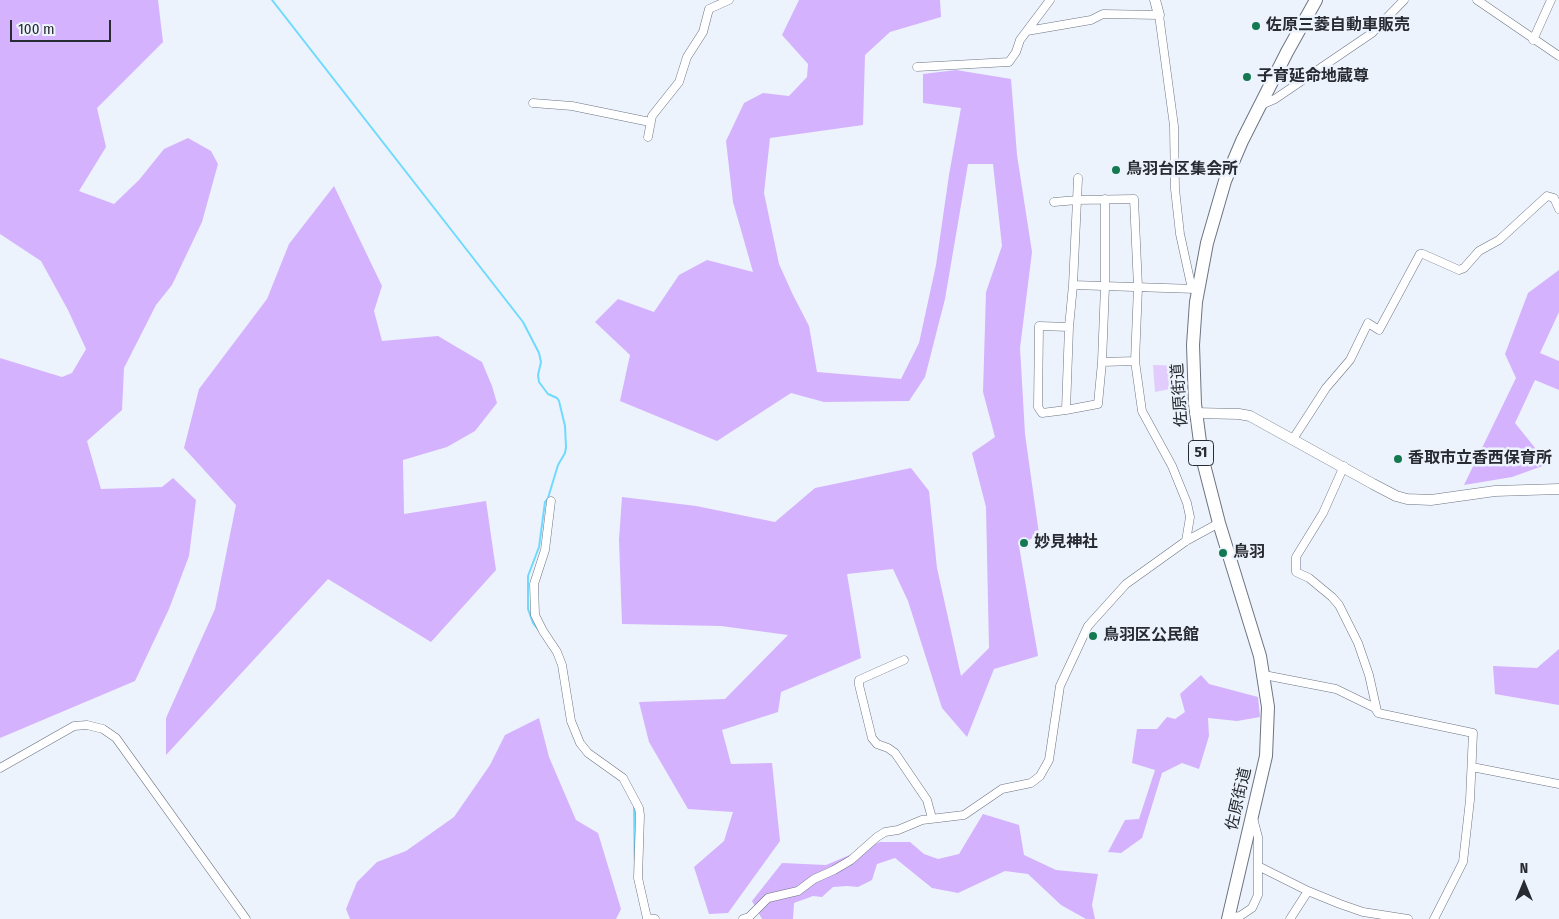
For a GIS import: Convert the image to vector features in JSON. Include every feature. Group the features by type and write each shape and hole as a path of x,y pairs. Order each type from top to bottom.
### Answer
{"highway":[{"name":"佐原街道","path":"1228,919 1266,756 1268,707 1264,675 1241,591 1219,523 1202,457 1195,413 1193,345 1195,289 1225,181 1242,140 1316,0"}],"street":[{"path":"648,137 652,116 679,82 687,57 703,32 709,9 729,0"},
{"path":"917,67 1009,62 1016,52 1020,40 1050,0"},
{"path":"1073,285 1195,289 1179,226 1175,189 1174,126 1159,15 1155,0"},
{"path":"1261,105 1275,99 1372,33 1404,0"},
{"path":"1476,0 1559,56"},
{"path":"1533,40 1551,0"},
{"path":"1027,31 1092,20 1103,14 1159,15"},
{"path":"533,103 572,106 650,122"},
{"path":"1066,410 1078,178"},
{"path":"1293,439 1326,388 1350,360 1368,323 1379,330 1420,254 1424,254 1459,270 1464,268 1479,251 1499,240 1547,196 1554,198 1559,209"},
{"path":"1069,327 1039,326 1038,407 1042,413 1098,404 1102,362 1105,286 1105,199"},
{"path":"1054,202 1134,199 1138,287 1135,361 1142,411 1172,466 1187,503 1190,517 1186,541"},
{"path":"1102,362 1135,361"},
{"path":"1195,413 1250,416 1344,466 1373,484 1396,496 1407,499 1431,500 1495,491 1559,489"},
{"path":"1344,466 1323,514 1296,557 1296,572 1309,578 1339,605 1358,643 1369,675 1378,713"},
{"path":"550,501 544,556 534,584 535,615 557,652 562,665 571,721 580,743 588,753 623,778 639,808 638,878 647,918 655,919"},
{"path":"743,919 749,917 768,898 798,891 814,879 851,860 877,836 922,820 964,815 1002,788 1031,783 1040,776 1049,760 1060,686 1088,626 1126,584 1186,541 1219,523"},
{"path":"904,660 859,680 859,685 872,738 877,744 895,753 927,800 932,818"},
{"path":"1264,675 1336,689 1375,708 1378,713 1473,733 1468,829 1462,862 1434,919"},
{"path":"0,768 74,726 87,725 103,729 116,738 246,919"},
{"path":"1472,767 1559,784"},
{"path":"1228,919 1240,916 1252,908 1258,895 1258,837 1252,814"},
{"path":"1258,866 1308,891 1363,912 1408,919"},
{"path":"1290,919 1308,891"}],"shaded area":[{"path":"0,0 158,0 163,42 97,108 106,147 79,191 114,204 139,180 164,149 188,138 211,151 218,164 202,222 172,285 156,305 124,368 122,410 87,441 101,489 162,487 173,478 196,500 189,556 169,609 135,681 0,738 0,358 62,377 72,373 86,349 68,310 41,261 0,234"},
{"path":"799,0 940,0 941,17 890,32 865,55 863,125 770,138 764,193 779,264 809,326 817,372 901,379 919,343 936,265 961,108 923,103 923,74 956,70 1011,79 1017,155 1032,252 1020,348 1025,434 1039,534 1019,546 1038,656 994,669 967,737 942,708 908,601 893,569 847,574 861,658 781,692 778,712 722,730 731,764 772,763 780,841 728,913 709,914 694,867 724,841 733,812 688,809 649,742 639,702 725,699 788,635 721,626 622,624 619,540 622,497 696,506 775,522 815,488 911,468 929,491 937,568 961,676 989,648 986,507 972,453 995,437 983,392 986,292 1002,246 993,164 968,164 945,299 925,377 909,401 824,402 791,393 717,441 620,401 630,355 595,322 618,299 654,312 679,275 707,260 753,272 733,202 726,141 744,103 763,93 789,96 807,77 808,64 782,35"},
{"path":"334,186 382,286 374,311 382,341 438,336 482,362 497,403 475,431 447,447 403,460 404,514 486,501 496,570 431,642 328,579 166,755 166,718 215,609 236,505 184,448 199,389 267,299 289,244"},
{"path":"1559,270 1559,312 1540,353 1559,361 1559,390 1535,380 1515,423 1548,464 1512,477 1464,485 1516,378 1505,354 1528,293"},
{"path":"1153,365 1185,366 1185,386 1155,392"},
{"path":"1559,649 1559,705 1495,694 1493,666 1537,668"},
{"path":"1201,675 1209,684 1258,697 1260,717 1237,721 1208,718 1209,736 1199,769 1182,763 1162,773 1142,838 1121,853 1108,852 1125,820 1139,819 1155,770 1132,763 1137,729 1157,729 1167,717 1175,719 1185,712 1180,694"},
{"path":"539,718 549,757 576,820 598,833 621,909 616,919 350,919 346,909 357,882 377,862 406,851 454,817 490,765 505,735"},
{"path":"983,814 1019,825 1024,855 1056,870 1098,874 1092,905 1095,919 1086,919 1061,905 1028,874 1005,871 958,893 932,888 895,858 877,864 872,880 858,887 833,887 822,897 813,896 794,903 793,919 762,919 752,901 782,863 826,865 880,842 910,842 924,854 938,859 959,854"}],"waterway":[{"path":"272,0 523,322 539,353 541,362 538,375 539,382 548,394 559,401 565,426 566,447 545,502 539,547 528,576 528,609 533,623 540,632"},
{"path":"634,806 635,878"}],"place":[{"name":"佐原三菱自動車販売","path":"1256,26"},
{"name":"子育延命地蔵尊","path":"1247,77"},
{"name":"鳥羽台区集会所","path":"1116,170"},
{"name":"香取市立香西保育所","path":"1398,459"},
{"name":"妙見神社","path":"1024,543"},
{"name":"鳥羽","path":"1223,553"},
{"name":"鳥羽区公民館","path":"1093,636"}]}
